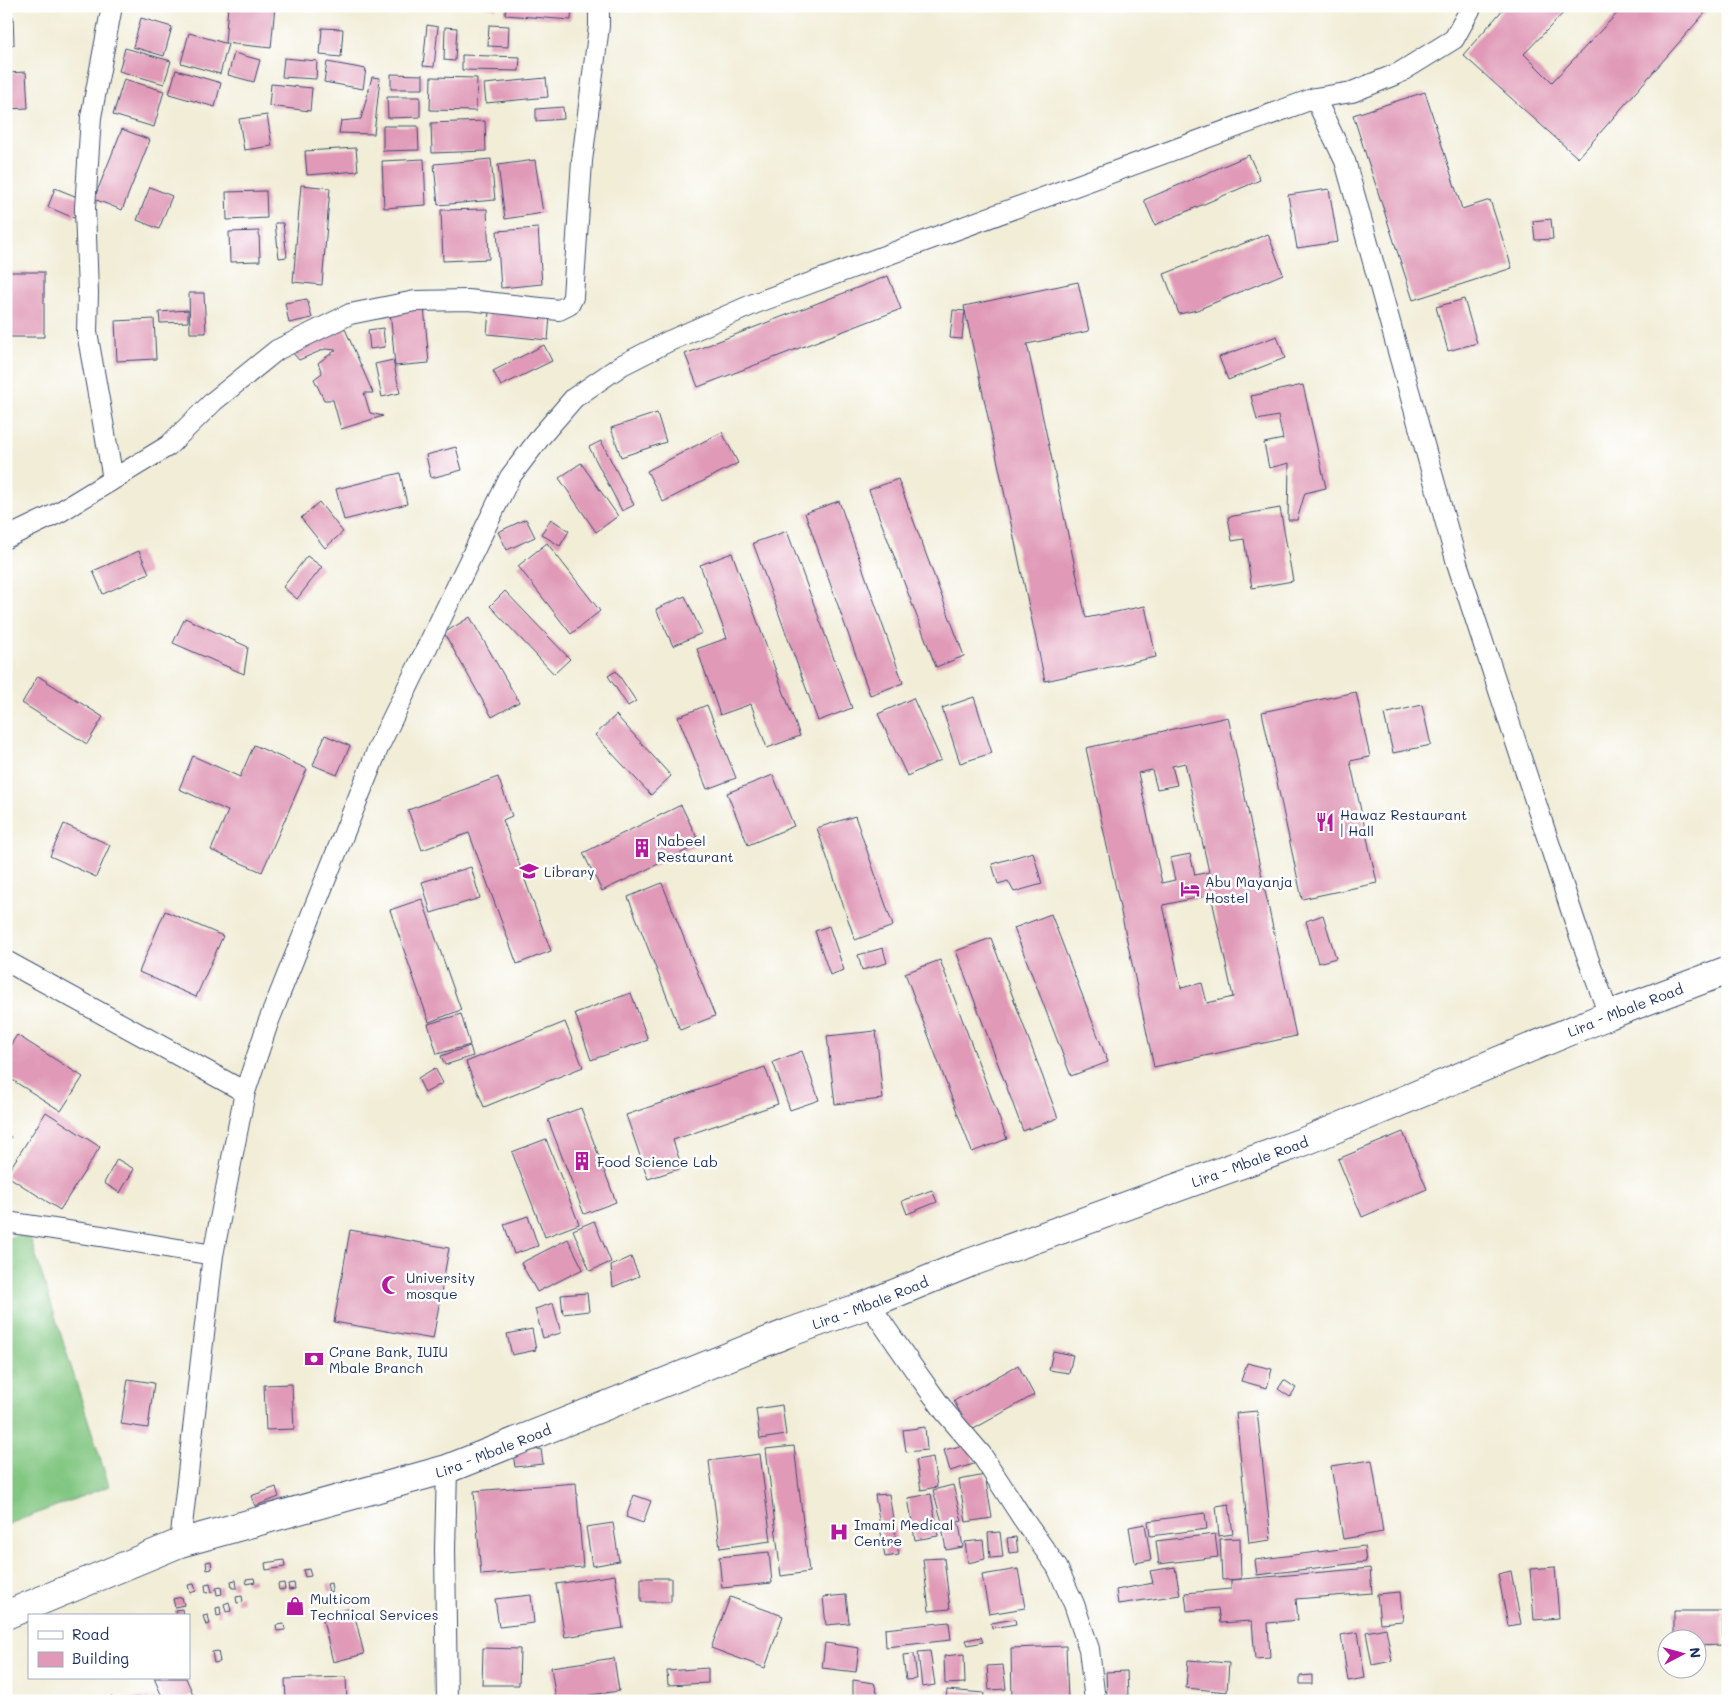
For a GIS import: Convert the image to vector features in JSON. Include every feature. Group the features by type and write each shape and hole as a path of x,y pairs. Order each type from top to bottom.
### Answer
{"main road":[{"name":"Lira - Mbale Road","path":"6,1615 180,1543 446,1469 970,1263 1308,1140 1609,1014 1728,970"}],"street":[{"path":"112,6 91,117 85,208 88,293 87,332 113,479"},
{"path":"6,538 58,513 168,446 214,401 277,350 350,314 415,301 468,300 559,310 569,306 573,297 582,161 599,6"},
{"path":"180,1543 213,1256 245,1092 268,1023 379,746 510,477 542,435 574,398 622,365 667,342 756,303 1315,98 1352,92 1399,73 1454,39 1472,6"},
{"path":"1315,98 1345,161 1457,563 1578,932 1609,1014"},
{"path":"6,961 245,1092"},
{"path":"6,1222 101,1236 213,1256"},
{"path":"869,1304 930,1391 981,1454 1022,1519 1057,1567 1074,1604 1089,1649 1095,1701"},
{"path":"446,1469 447,1701"}],"green space":[{"path":"28,1231 109,1486 6,1525 6,1239"}],"building":[{"path":"228,6 275,6 271,48 225,43"},
{"path":"484,6 497,6 496,9"},
{"path":"506,6 572,6 571,20 505,15"},
{"path":"1506,6 1570,6 1524,54 1552,82 1624,6 1711,6 1578,158 1463,55"},
{"path":"6,16 13,16 14,45 6,45"},
{"path":"141,18 172,27 164,56 133,47"},
{"path":"427,25 438,27 434,67 423,66"},
{"path":"489,25 509,26 508,47 488,46"},
{"path":"445,27 457,28 455,61 444,60"},
{"path":"322,28 343,29 341,57 320,55"},
{"path":"189,33 228,44 220,74 181,63"},
{"path":"125,48 171,61 164,84 119,71"},
{"path":"234,53 260,60 254,82 228,75"},
{"path":"462,55 520,57 519,71 462,70"},
{"path":"284,58 317,61 316,79 282,77"},
{"path":"327,62 366,69 363,89 324,82"},
{"path":"176,70 221,83 215,107 169,94"},
{"path":"26,72 28,108 6,109 6,73"},
{"path":"391,74 423,75 423,89 391,89"},
{"path":"372,77 380,78 374,134 339,133 341,121 361,119"},
{"path":"431,77 477,78 476,111 430,110"},
{"path":"546,78 548,97 486,103 484,84"},
{"path":"124,79 164,91 154,127 113,115"},
{"path":"271,84 312,88 310,111 269,106"},
{"path":"1425,92 1462,209 1490,200 1512,268 1413,300 1353,115"},
{"path":"387,97 420,97 420,117 388,118"},
{"path":"563,107 564,119 536,121 536,109"},
{"path":"267,115 272,146 244,150 239,119"},
{"path":"485,121 486,151 432,153 431,123"},
{"path":"383,126 418,126 419,150 383,151"},
{"path":"122,129 150,140 122,210 94,199"},
{"path":"356,148 358,171 307,175 305,151"},
{"path":"1249,155 1260,180 1155,225 1144,200"},
{"path":"424,159 426,205 384,208 382,161"},
{"path":"491,159 495,200 438,205 434,164"},
{"path":"535,160 543,213 505,219 498,165"},
{"path":"301,185 330,188 322,285 293,282"},
{"path":"150,187 172,196 159,229 137,220"},
{"path":"55,188 82,199 74,218 48,207"},
{"path":"1329,189 1338,242 1297,248 1288,195"},
{"path":"266,191 267,218 227,220 226,192"},
{"path":"487,209 489,259 443,261 441,210"},
{"path":"1551,219 1553,239 1535,240 1533,221"},
{"path":"275,223 283,223 287,257 279,258"},
{"path":"538,228 542,284 501,288 497,231"},
{"path":"259,231 260,261 230,262 229,232"},
{"path":"1268,234 1283,274 1197,310 1179,314 1164,274"},
{"path":"6,272 44,272 44,337 6,337"},
{"path":"888,276 901,309 698,387 685,354"},
{"path":"1078,282 1089,331 1027,344 1086,618 1145,606 1156,657 1045,681 964,306"},
{"path":"189,293 204,293 206,333 190,333"},
{"path":"307,299 312,318 289,323 285,303"},
{"path":"1464,299 1477,343 1448,351 1436,307"},
{"path":"424,306 429,363 395,366 390,309"},
{"path":"188,310 188,322 160,323 159,312"},
{"path":"953,310 965,311 962,339 950,338"},
{"path":"489,311 550,316 548,340 487,334"},
{"path":"154,319 156,359 117,361 115,321"},
{"path":"342,322 373,393 364,393 370,413 383,416 341,429 333,400 324,400 314,379 322,373 318,363 336,350 325,349 299,360 290,350"},
{"path":"383,328 385,347 370,349 368,330"},
{"path":"1277,336 1285,358 1228,380 1219,357"},
{"path":"544,345 552,361 501,386 493,371"},
{"path":"393,360 400,393 382,397 375,364"},
{"path":"1303,385 1326,488 1305,493 1297,520 1288,520 1289,463 1269,468 1264,443 1283,439 1278,416 1257,420 1251,396"},
{"path":"657,413 666,442 621,457 611,428"},
{"path":"722,432 738,463 663,502 647,471"},
{"path":"601,441 634,505 622,511 589,447"},
{"path":"456,447 462,470 431,478 426,455"},
{"path":"581,463 618,516 596,532 559,478"},
{"path":"400,473 407,504 344,520 336,489"},
{"path":"898,479 964,656 936,667 869,490"},
{"path":"839,501 903,683 870,695 805,513"},
{"path":"319,502 343,532 325,548 301,518"},
{"path":"1280,508 1293,581 1252,588 1244,539 1232,541 1228,517"},
{"path":"526,519 535,537 507,550 498,532"},
{"path":"551,519 569,531 560,546 541,534"},
{"path":"787,531 852,708 818,721 753,543"},
{"path":"547,543 600,611 571,634 518,566"},
{"path":"139,551 149,573 103,594 93,571"},
{"path":"732,553 800,736 767,748 751,704 720,715 697,649 727,638 700,565"},
{"path":"307,556 322,567 297,599 283,587"},
{"path":"505,591 570,659 554,674 490,606"},
{"path":"685,596 702,633 673,646 656,609"},
{"path":"470,617 519,702 492,717 444,633"},
{"path":"185,618 248,647 244,674 173,643"},
{"path":"616,671 636,701 628,706 608,676"},
{"path":"38,676 103,717 87,744 22,703"},
{"name":"Hawaz Restaurant | Hall","path":"1356,692 1370,757 1350,761 1377,883 1302,899 1262,712"},
{"path":"974,697 992,753 960,763 942,708"},
{"path":"913,698 941,760 907,776 878,714"},
{"path":"707,705 736,778 707,789 678,717"},
{"path":"1422,705 1431,745 1393,753 1384,714"},
{"path":"616,715 671,776 651,795 595,735"},
{"name":"Abu Mayanja Hostel","path":"1228,717 1296,1036 1154,1067 1086,748","holes":["1185,763 1209,872 1195,875 1190,854 1170,858 1175,880 1162,883 1138,773 1152,770 1157,789 1177,785 1172,766","1211,895 1233,997 1207,1003 1202,983 1181,988 1163,905"]},
{"path":"325,735 350,746 337,775 313,765"},
{"path":"254,745 307,769 262,872 211,850 228,811 179,789 193,756 240,777"},
{"path":"773,775 794,826 748,845 727,793"},
{"path":"498,777 512,816 503,820 551,951 517,964 469,833 422,850 408,810"},
{"name":"Nabeel Restaurant","path":"681,805 700,844 602,891 583,853"},
{"path":"855,816 893,926 855,940 817,828"},
{"path":"64,824 110,845 96,877 50,856"},
{"path":"1033,852 1042,884 1014,892 1008,881 998,884 992,864"},
{"path":"471,867 480,898 431,913 422,882"},
{"path":"662,883 715,1016 680,1030 628,897"},
{"path":"422,899 461,1010 429,1022 390,910"},
{"path":"165,911 223,936 196,997 139,972"},
{"path":"1051,914 1108,1062 1071,1076 1014,928"},
{"path":"1323,915 1336,958 1318,963 1306,921"},
{"path":"829,926 844,970 830,975 815,931"},
{"path":"991,938 1058,1118 1023,1131 956,951"},
{"path":"883,948 887,963 862,970 858,955"},
{"path":"940,960 1007,1139 972,1152 905,973"},
{"path":"631,993 648,1040 591,1060 575,1013"},
{"path":"461,1014 470,1045 437,1054 428,1024"},
{"path":"565,1022 583,1067 484,1107 466,1062"},
{"path":"876,1031 883,1099 835,1104 827,1036"},
{"path":"17,1035 83,1077 61,1111 6,1076 6,1052"},
{"path":"470,1046 473,1056 445,1065 441,1056"},
{"path":"802,1051 819,1100 790,1110 773,1062"},
{"path":"765,1067 778,1104 673,1140 682,1168 648,1179 626,1115"},
{"path":"435,1068 443,1083 425,1093 418,1078"},
{"name":"Food Science Lab","path":"581,1108 616,1202 584,1214 548,1120"},
{"path":"46,1112 100,1147 60,1210 6,1175"},
{"path":"1403,1132 1427,1189 1362,1217 1338,1159"},
{"path":"6,1134 11,1137 6,1145"},
{"path":"546,1139 579,1224 545,1237 512,1152"},
{"path":"117,1159 134,1169 120,1193 104,1183"},
{"path":"932,1190 937,1202 907,1214 902,1201"},
{"path":"528,1216 538,1246 514,1254 504,1224"},
{"path":"594,1221 611,1262 590,1271 573,1230"},
{"name":"University mosque","path":"350,1230 449,1248 433,1339 334,1322"},
{"path":"568,1239 583,1269 537,1292 521,1263"},
{"path":"631,1257 639,1276 613,1287 611,1266"},
{"path":"587,1293 589,1311 563,1314 561,1295"},
{"path":"553,1303 561,1333 543,1338 535,1309"},
{"path":"532,1329 536,1350 512,1355 507,1334"},
{"path":"1053,1351 1073,1355 1069,1373 1049,1370"},
{"path":"1247,1363 1272,1369 1267,1388 1241,1381"},
{"path":"1018,1365 1034,1395 970,1431 954,1401"},
{"path":"128,1379 154,1383 148,1428 121,1424"},
{"path":"1284,1380 1296,1388 1290,1397 1278,1389"},
{"path":"292,1384 294,1429 266,1430 264,1385"},
{"path":"782,1405 786,1435 760,1439 756,1409"},
{"path":"1257,1411 1271,1540 1249,1543 1236,1413"},
{"path":"925,1427 927,1450 906,1452 903,1430"},
{"path":"969,1444 974,1464 950,1471 944,1450"},
{"path":"794,1446 809,1572 781,1576 766,1449"},
{"path":"541,1449 543,1464 515,1467 513,1453"},
{"path":"760,1454 771,1541 720,1548 709,1461"},
{"path":"933,1457 937,1487 921,1490 916,1460"},
{"path":"1372,1460 1383,1532 1343,1539 1331,1466"},
{"path":"985,1475 992,1518 966,1522 959,1480"},
{"path":"576,1483 583,1567 481,1575 474,1491"},
{"path":"953,1485 962,1521 943,1526 933,1490"},
{"path":"276,1487 279,1497 255,1506 251,1496"},
{"path":"889,1494 899,1555 885,1557 875,1495"},
{"path":"931,1494 938,1536 915,1540 908,1498"},
{"path":"634,1495 651,1501 643,1523 626,1517"},
{"path":"1229,1504 1233,1534 1219,1536 1216,1506"},
{"path":"1205,1513 1207,1529 1150,1536 1148,1521"},
{"path":"613,1523 619,1561 592,1566 586,1527"},
{"path":"959,1524 963,1547 946,1550 942,1527"},
{"path":"1145,1524 1151,1560 1135,1563 1129,1527"},
{"path":"1000,1532 1003,1557 990,1558 988,1533"},
{"path":"1215,1534 1218,1557 1159,1564 1156,1541"},
{"path":"1016,1537 1018,1552 1009,1553 1007,1538"},
{"path":"1240,1538 1241,1579 1222,1580 1220,1539"},
{"path":"983,1540 985,1559 968,1563 965,1542"},
{"path":"1364,1546 1366,1562 1257,1575 1255,1560"},
{"path":"769,1552 772,1583 722,1588 719,1557"},
{"path":"944,1558 950,1609 929,1611 923,1559"},
{"path":"284,1560 285,1567 266,1570 265,1563"},
{"path":"211,1561 212,1569 207,1570 206,1562"},
{"path":"1175,1567 1180,1595 1118,1604 1116,1590 1153,1583 1150,1571"},
{"path":"1555,1567 1559,1618 1534,1620 1530,1569"},
{"path":"1370,1568 1372,1593 1296,1599 1298,1620 1268,1623 1270,1658 1255,1659 1252,1621 1220,1623 1218,1608 1187,1611 1185,1593 1231,1589 1231,1580"},
{"path":"309,1569 311,1576 305,1577 303,1570"},
{"path":"1018,1569 1025,1608 989,1614 982,1575"},
{"path":"1511,1571 1521,1624 1508,1626 1498,1574"},
{"path":"615,1575 623,1628 565,1637 556,1584"},
{"path":"254,1578 255,1582 247,1584 246,1579"},
{"path":"641,1578 671,1578 671,1602 641,1602"},
{"path":"236,1580 237,1588 232,1588 231,1581"},
{"path":"284,1583 285,1589 279,1590 278,1584"},
{"path":"294,1583 295,1589 289,1590 288,1584"},
{"path":"331,1583 332,1591 329,1592 327,1584"},
{"path":"194,1584 196,1591 190,1593 188,1585"},
{"path":"210,1584 212,1592 206,1593 205,1585"},
{"path":"221,1587 222,1594 217,1595 216,1588"},
{"path":"1400,1592 1403,1621 1380,1623 1377,1594"},
{"path":"531,1595 534,1623 499,1627 495,1599"},
{"path":"846,1595 849,1623 826,1625 823,1597"},
{"path":"242,1596 243,1602 237,1603 236,1597"},
{"path":"182,1597 184,1605 175,1607 173,1599"},
{"path":"730,1597 783,1616 765,1668 711,1648"},
{"path":"229,1602 231,1611 226,1612 224,1604"},
{"path":"220,1607 221,1615 217,1616 216,1608"},
{"path":"353,1608 364,1654 333,1662 322,1616"},
{"path":"182,1609 183,1614 176,1614 175,1610"},
{"path":"1674,1611 1722,1611 1723,1645 1706,1646 1706,1630 1674,1630"},
{"path":"208,1615 210,1624 206,1625 203,1616"},
{"path":"1015,1619 1016,1624 992,1628 991,1623"},
{"path":"949,1622 951,1640 886,1647 885,1629"},
{"path":"284,1624 285,1630 277,1631 276,1625"},
{"path":"1386,1628 1392,1661 1372,1665 1366,1632"},
{"path":"1358,1632 1365,1678 1348,1681 1341,1635"},
{"path":"981,1637 983,1642 968,1645 966,1640"},
{"path":"825,1643 859,1648 856,1672 822,1668"},
{"path":"1066,1646 1068,1701 1012,1701 1011,1648"},
{"path":"483,1648 520,1649 519,1685 482,1685"},
{"path":"218,1651 220,1662 214,1663 212,1652"},
{"path":"930,1651 935,1685 922,1687 918,1652"},
{"path":"914,1654 917,1679 906,1680 903,1655"},
{"path":"964,1654 965,1683 945,1684 944,1656"},
{"path":"614,1658 619,1691 556,1700 551,1667"},
{"path":"1188,1660 1229,1663 1227,1692 1186,1688"},
{"path":"1003,1665 1006,1689 989,1690 987,1666"},
{"path":"708,1668 708,1683 668,1685 667,1671"},
{"path":"1127,1671 1128,1696 1107,1697 1106,1672"},
{"path":"1312,1675 1312,1684 1300,1684 1300,1676"},
{"path":"346,1677 347,1701 286,1701 285,1679"},
{"path":"155,1680 187,1680 193,1694 178,1701 164,1701"},
{"path":"853,1680 874,1683 880,1701 853,1701"},
{"path":"947,1690 984,1693 983,1701 946,1701"},
{"path":"156,1696 157,1701 122,1701 122,1699"},
{"path":"112,1697 113,1701 98,1701 98,1700"},
{"path":"1313,1697 1375,1699 1375,1701 1312,1701"}],"place":[{"name":"Hawaz Restaurant | Hall","path":"1325,822"},
{"name":"Nabeel Restaurant","path":"642,848"},
{"name":"Library","path":"529,871"},
{"name":"Abu Mayanja Hostel","path":"1190,889"},
{"name":"Food Science Lab","path":"582,1161"},
{"name":"University mosque","path":"391,1285"},
{"name":"Crane Bank, IUIU Mbale Branch","path":"314,1359"},
{"name":"Imami Medical Centre","path":"839,1532"},
{"name":"Multicom Technical Services","path":"295,1606"}]}
